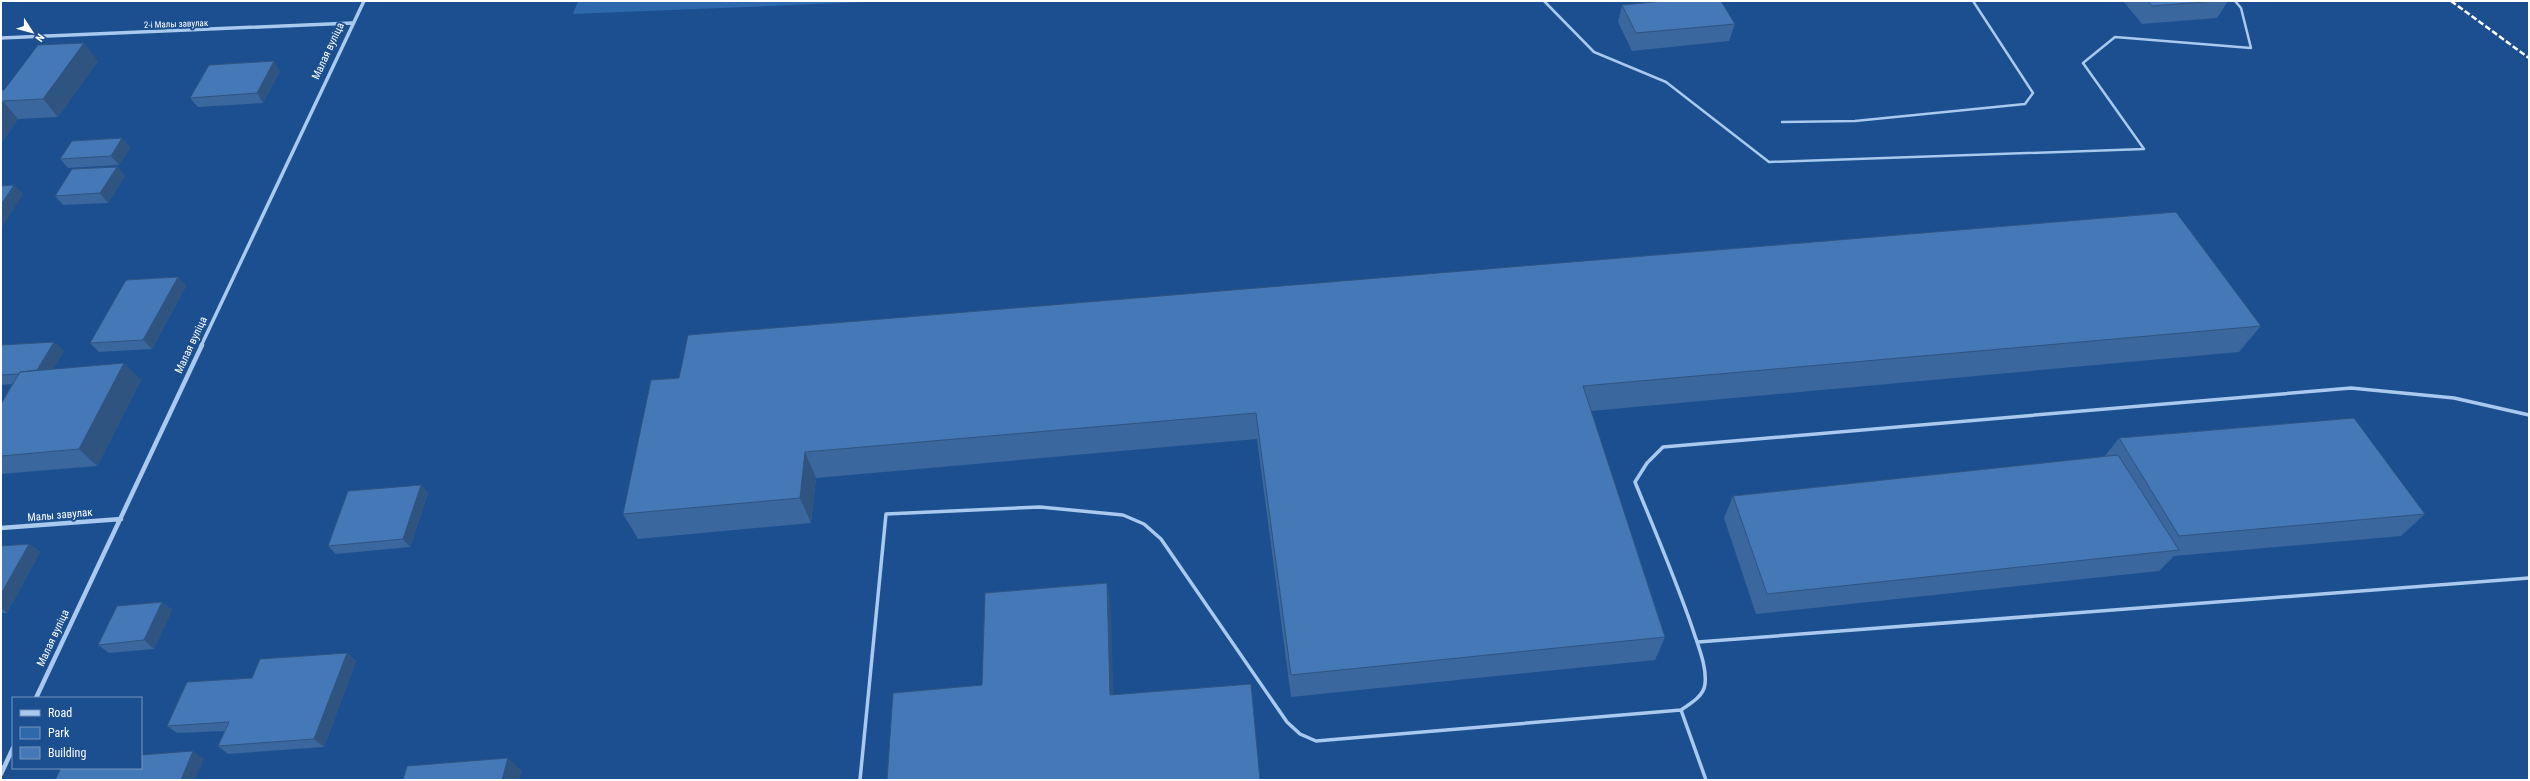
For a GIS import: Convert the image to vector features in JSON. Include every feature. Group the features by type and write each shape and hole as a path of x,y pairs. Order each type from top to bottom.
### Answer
{"street":[{"name":"Малая вуліца","path":"36,697 352,23 364,1"},
{"name":"2-і Малы завулак","path":"1,38 352,23"},
{"name":"Малы завулак","path":"1,528 120,519"},
{"path":"1,774 12,750"}],"lane":[{"path":"1544,1 1594,52 1666,82 1769,162 2144,149 2084,62 2115,37 2251,48 2241,8 2235,1"},
{"path":"1782,122 1855,122 2025,104 2033,94 1973,1"},
{"path":"860,780 886,514 1040,506 1123,515 1144,524 1161,539 1287,722 1300,734 1316,741 1681,710 1696,701 1705,683 1698,642 1635,482 1648,463 1663,447 2350,388 2454,398 2529,415"},
{"path":"1698,642 2529,578"},
{"path":"1681,710 1706,780"}],"green space":[{"path":"578,1 890,1 573,14"}],"building":[{"path":"1664,1 1721,1 1735,24 1636,33 1622,5"},
{"path":"2148,1 2218,1 2152,6"},
{"path":"84,43 43,99 3,101 1,104 1,90 4,90 38,45"},
{"path":"274,61 257,93 190,98 209,65"},
{"path":"122,138 111,156 60,159 72,141"},
{"path":"117,167 100,193 55,196 72,169"},
{"path":"14,185 1,205 1,186"},
{"path":"2176,212 2261,326 1583,386 1665,637 1291,675 1256,413 805,452 800,498 623,514 651,380 679,378 688,335"},
{"path":"178,277 143,340 90,343 126,280"},
{"path":"54,342 37,370 20,372 18,374 1,375 1,345"},
{"path":"124,363 79,449 1,456 1,404 20,372"},
{"path":"2354,418 2425,514 2179,536 2119,438"},
{"path":"2118,455 2179,550 1767,594 1733,496"},
{"path":"421,485 403,539 328,546 348,491"},
{"path":"29,544 1,594 1,546"},
{"path":"1107,583 1110,695 1251,684 1260,780 887,780 893,693 982,685 985,593"},
{"path":"162,602 144,640 98,645 117,606"},
{"path":"347,653 314,739 218,746 229,722 167,726 187,682 252,678 260,659"},
{"path":"193,751 181,780 55,780 60,769 142,769 142,755"},
{"path":"508,758 502,780 403,780 407,766"}],"railway":[{"path":"2451,1 2529,58"}]}
